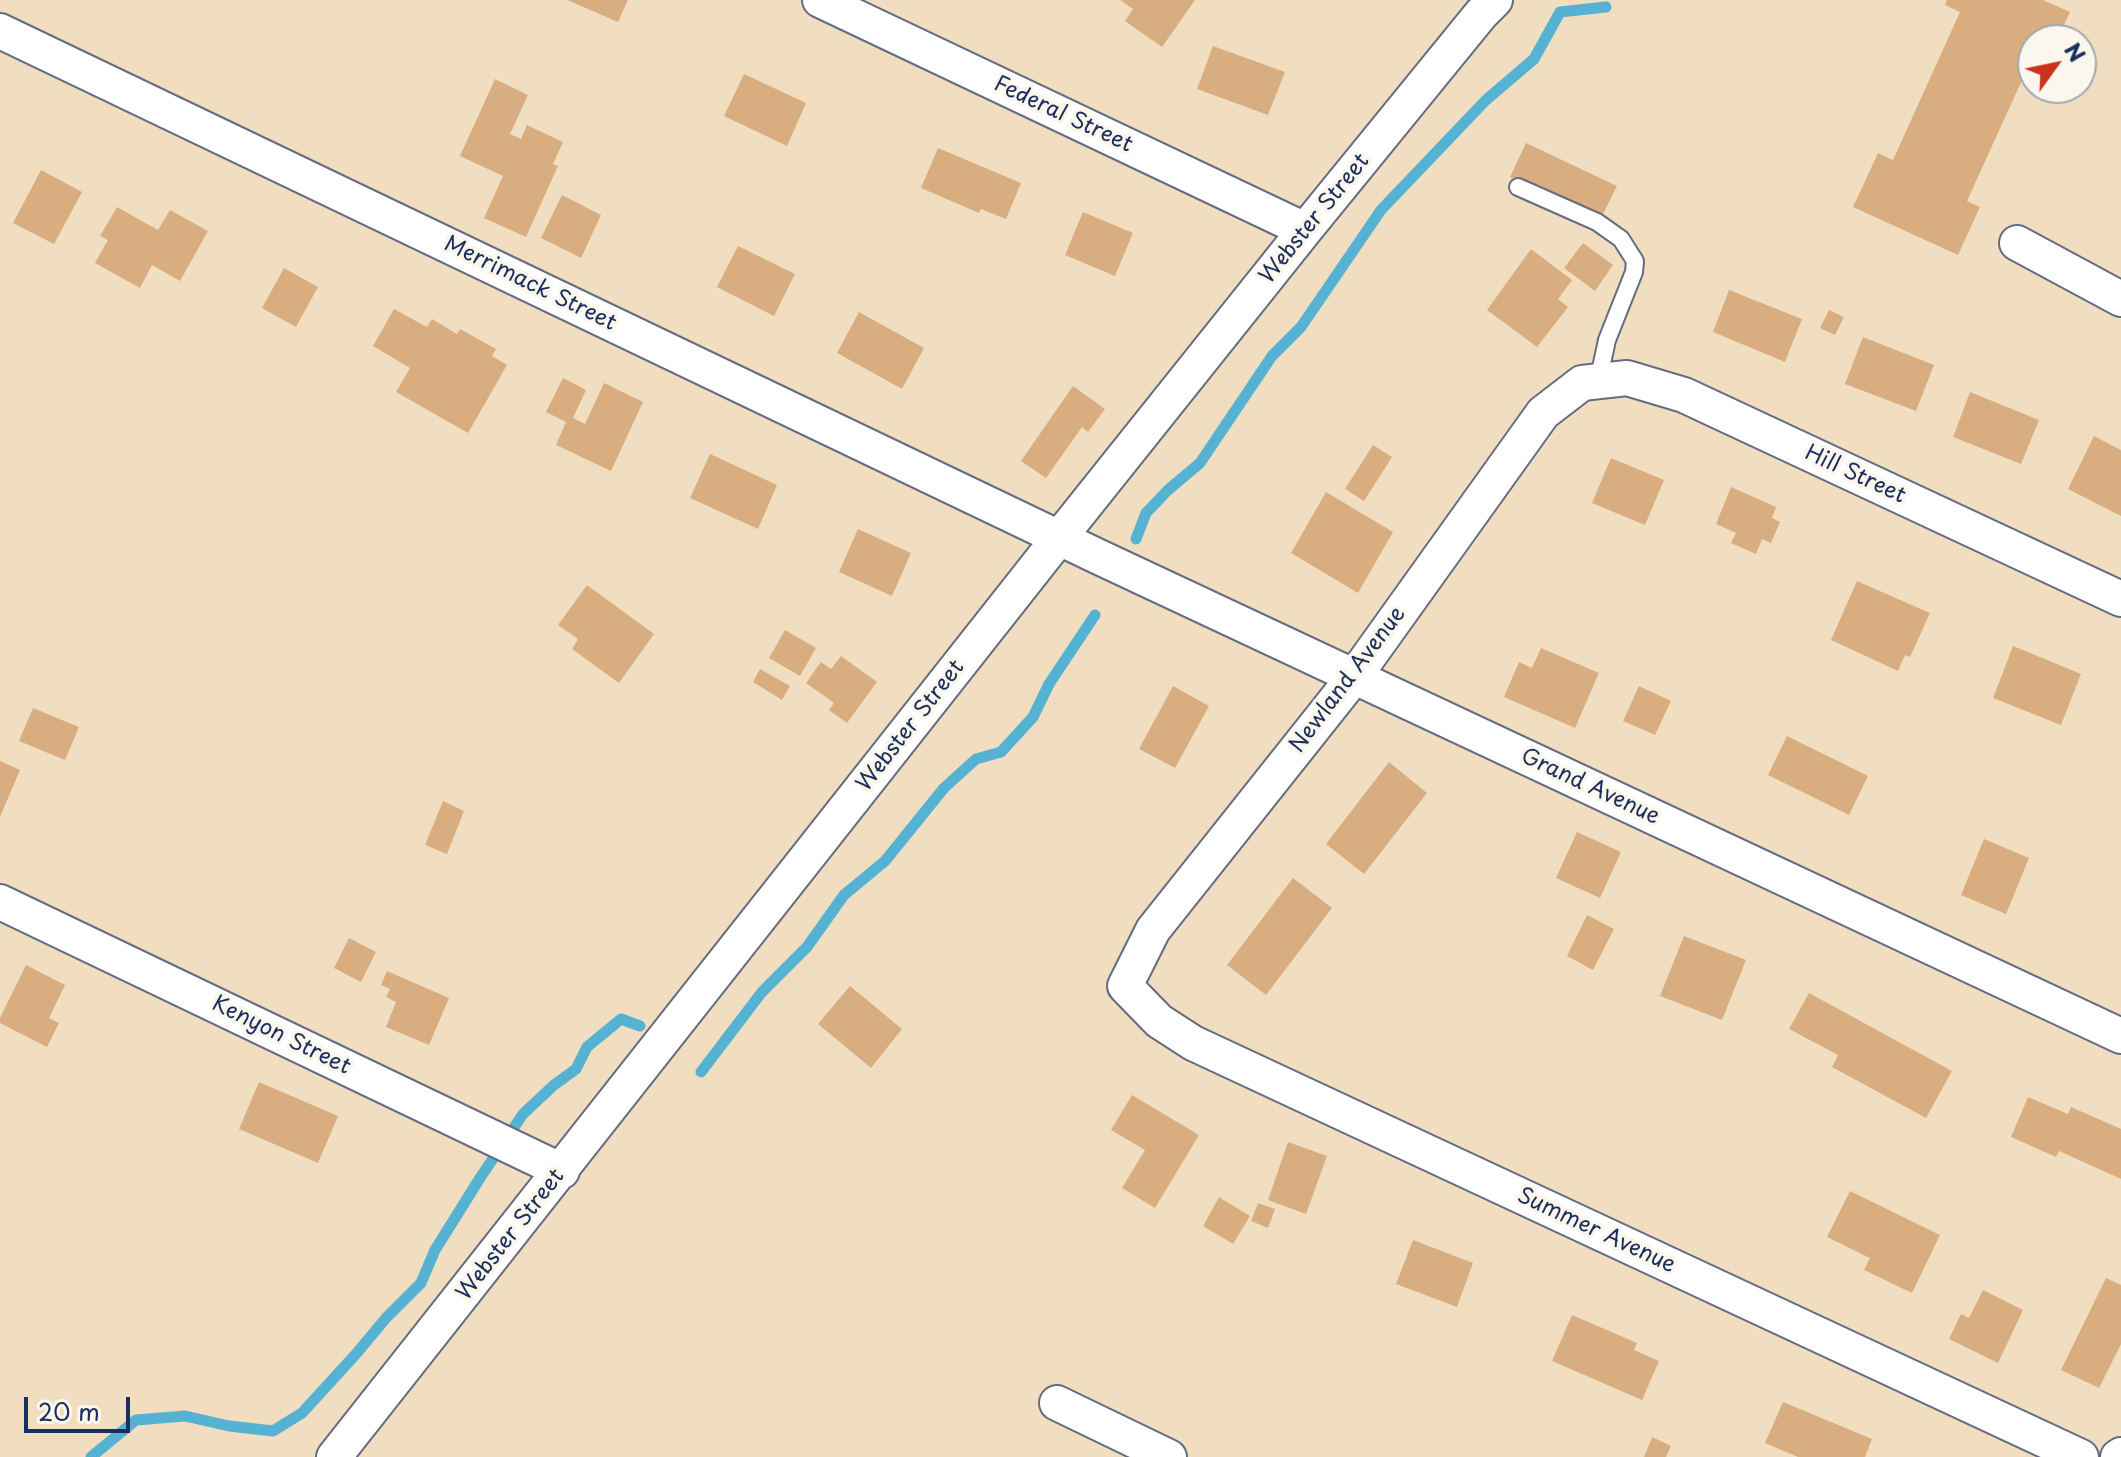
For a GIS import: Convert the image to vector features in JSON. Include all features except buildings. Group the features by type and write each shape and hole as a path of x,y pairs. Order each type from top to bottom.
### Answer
{"street":[{"name":"Federal Street","path":"820,0 1305,230"},
{"name":"Webster Street","path":"334,1457 1059,538 1305,230 1495,0"},
{"name":"Merrimack Street","path":"0,31 1059,538"},
{"path":"2017,243 2121,299"},
{"name":"Hill Street","path":"1590,382 1627,378 1684,395 2121,599"},
{"name":"Newland Avenue","path":"1125,986 1153,930 1354,677 1543,413 1590,382"},
{"name":"Grand Avenue","path":"1059,538 2121,1036"},
{"name":"Kenyon Street","path":"0,902 562,1171"},
{"name":"Summer Avenue","path":"1125,986 1159,1021 1193,1043 2081,1457"},
{"path":"1057,1403 1169,1457"}],"lane":[{"path":"1518,187 1597,222 1621,239 1635,261 1634,272 1590,382"}],"waterway":[{"path":"1136,539 1146,513 1200,463 1272,356 1301,327 1381,210 1486,100 1534,59 1560,12 1606,7"},
{"path":"701,1072 762,992 807,947 844,895 885,861 944,788 976,759 1001,752 1033,717 1049,684 1095,615"},
{"path":"91,1457 136,1420 185,1416 229,1426 273,1431 302,1413 421,1283 435,1250 523,1114 576,1069 587,1047 621,1019 640,1026"}]}
